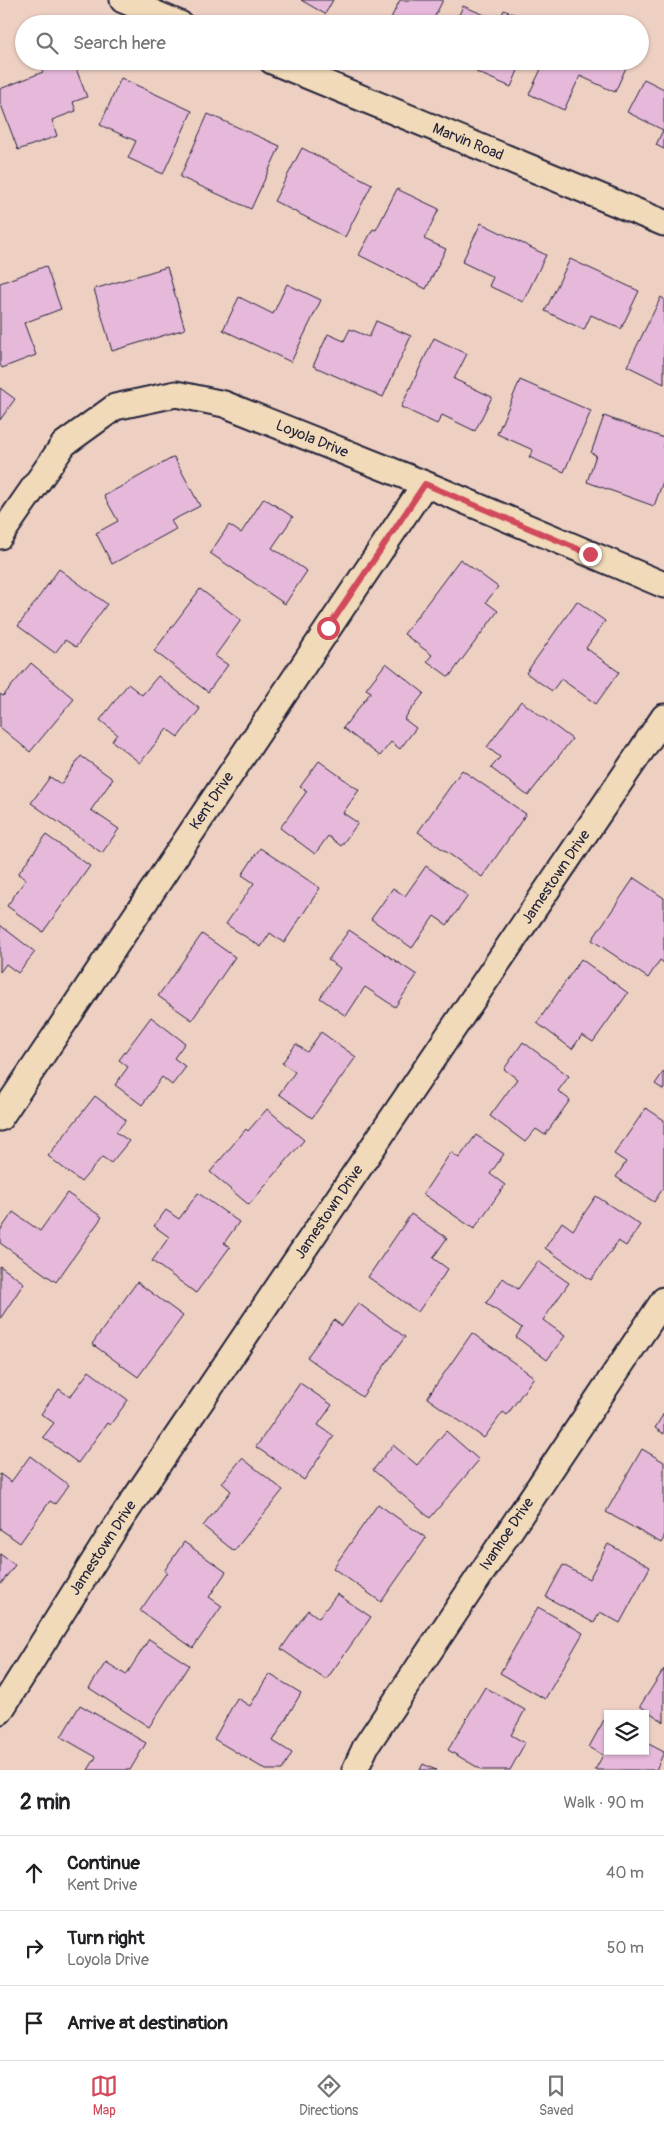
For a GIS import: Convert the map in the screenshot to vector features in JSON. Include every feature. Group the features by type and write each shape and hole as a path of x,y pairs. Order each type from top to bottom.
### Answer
{"street":[{"path":"123,0 159,15"},
{"name":"Marvin Road","path":"294,70 664,223"},
{"name":"Loyola Drive","path":"0,536 64,444 115,407 176,394 224,404 425,484 664,585"},
{"name":"Kent Drive","path":"0,1118 425,484"},
{"name":"Jamestown Drive","path":"0,1711 113,1531 664,717"},
{"name":"Ivanhoe Drive","path":"355,1770 366,1746 664,1300"}],"building":[{"path":"301,0 333,0 325,14"},
{"path":"400,0 443,0 436,15 392,15"},
{"path":"463,6 485,15 459,15"},
{"path":"504,10 515,15 502,15"},
{"path":"42,70 76,70 87,97 73,102 76,111 52,120 57,136 18,150 0,102 0,89 43,72"},
{"path":"477,70 518,70 511,87 476,72"},
{"path":"541,70 625,70 615,92 580,76 564,110 529,94"},
{"path":"121,78 192,111 163,174 128,158 136,141 100,125"},
{"path":"644,79 664,89 664,149 656,145 663,130 627,112"},
{"path":"208,114 280,146 251,209 180,177"},
{"path":"302,148 372,184 345,237 274,201"},
{"path":"397,189 439,209 424,239 446,249 426,289 359,255 373,229 376,230"},
{"path":"481,223 546,255 523,302 489,286 493,277 462,262"},
{"path":"570,259 639,291 621,329 591,315 584,330 545,311"},
{"path":"46,266 61,309 24,323 36,355 2,368 0,364 0,283"},
{"path":"167,267 185,329 112,351 94,289"},
{"path":"287,284 321,300 291,362 223,330 239,297 273,314"},
{"path":"661,297 664,299 664,384 627,366"},
{"path":"376,321 411,336 383,397 313,366 328,334 344,341 350,329 369,337"},
{"path":"434,338 467,354 454,379 492,397 475,431 442,415 437,424 401,407"},
{"path":"520,380 591,411 564,472 529,457 533,450 497,434"},
{"path":"0,388 15,399 0,420"},
{"path":"604,416 664,438 664,479 654,506 587,482 596,455 591,453"},
{"path":"174,457 200,506 171,521 176,529 112,564 96,533 118,521 104,496"},
{"path":"264,498 293,517 272,548 307,571 285,604 210,553 229,525 241,533"},
{"path":"460,559 498,587 486,602 498,611 449,677 427,661 432,655 404,634"},
{"path":"59,569 107,604 76,647 65,640 55,653 18,626"},
{"path":"200,589 241,620 215,656 228,665 208,692 154,651"},
{"path":"577,601 605,621 586,648 619,672 596,704 561,679 552,691 526,673"},
{"path":"31,663 74,699 30,752 0,727 0,694 3,696"},
{"path":"386,663 424,693 404,719 416,728 400,749 391,742 380,756 343,728 371,692 366,689"},
{"path":"158,676 200,709 178,737 167,729 140,763 112,741 117,734 100,720 128,684 142,695"},
{"path":"521,701 572,739 528,796 491,768 500,757 487,747"},
{"path":"81,756 113,779 91,810 119,829 102,853 31,803 50,777 61,784"},
{"path":"319,761 359,790 343,813 358,823 341,846 328,836 315,854 280,828 307,791 300,787"},
{"path":"462,770 526,814 482,877 418,832"},
{"path":"46,835 90,866 43,932 7,906 26,879 18,874"},
{"path":"260,848 320,888 284,943 270,933 261,947 226,924 254,883 242,875"},
{"path":"426,866 468,896 447,925 434,916 412,948 371,919 393,888 405,896"},
{"path":"634,878 664,898 664,963 660,960 648,978 592,940"},
{"path":"0,925 35,952 18,973 6,964 0,972"},
{"path":"349,930 417,975 395,1007 365,987 346,1016 320,998 340,968 328,960"},
{"path":"202,934 235,957 192,1020 158,996"},
{"path":"581,959 628,993 593,1042 582,1035 572,1049 537,1023"},
{"path":"151,1017 185,1043 174,1058 186,1067 172,1085 162,1077 142,1105 115,1085 128,1067 119,1060"},
{"path":"321,1032 356,1057 312,1118 279,1094 295,1072 282,1063 296,1044 307,1052"},
{"path":"523,1042 569,1076 558,1091 570,1100 545,1135 536,1129 525,1142 490,1116 517,1079 504,1069"},
{"path":"664,1071 664,1090 655,1084"},
{"path":"95,1096 126,1120 116,1132 129,1141 111,1163 102,1157 81,1182 48,1156"},
{"path":"646,1108 664,1120 664,1187 654,1202 616,1177 626,1162 614,1154"},
{"path":"267,1109 304,1140 249,1205 210,1172 246,1129 248,1131"},
{"path":"476,1135 504,1154 490,1174 505,1185 474,1229 423,1194 451,1152 459,1158"},
{"path":"67,1193 102,1217 56,1282 0,1243 0,1231 13,1212 40,1231"},
{"path":"198,1193 239,1222 224,1243 230,1247 196,1293 152,1261 169,1237 154,1226 166,1210 179,1219"},
{"path":"596,1196 640,1225 626,1246 618,1241 591,1280 545,1248 562,1222 573,1230"},
{"path":"411,1214 447,1238 433,1258 448,1269 418,1312 368,1277"},
{"path":"538,1261 569,1283 543,1320 565,1336 547,1360 516,1337 522,1328 486,1303 503,1278 518,1289"},
{"path":"0,1266 24,1283 0,1319"},
{"path":"137,1282 183,1316 138,1377 92,1344"},
{"path":"358,1303 405,1337 362,1397 307,1357 334,1320 342,1326"},
{"path":"472,1333 534,1377 507,1415 503,1412 484,1438 427,1398"},
{"path":"89,1371 128,1400 110,1425 107,1423 78,1463 43,1437 54,1423 41,1414 59,1389 70,1397"},
{"path":"300,1383 332,1405 318,1425 334,1436 304,1480 256,1447"},
{"path":"664,1413 664,1434 655,1428"},
{"path":"446,1431 479,1460 430,1518 373,1470 393,1445 417,1465"},
{"path":"642,1449 664,1462 664,1538 661,1543 606,1512"},
{"path":"30,1456 69,1485 55,1504 50,1501 20,1543 0,1529 0,1474 11,1482"},
{"path":"242,1458 283,1490 234,1551 203,1526 231,1491 222,1483"},
{"path":"378,1504 426,1538 381,1602 333,1568"},
{"path":"184,1542 226,1572 209,1597 222,1606 193,1648 140,1611 167,1572 164,1571"},
{"path":"608,1544 650,1567 620,1623 600,1612 594,1623 546,1597 563,1565 589,1579"},
{"path":"0,1554 15,1565 0,1585"},
{"path":"337,1594 371,1617 326,1680 281,1649 308,1610 319,1618"},
{"path":"538,1607 583,1633 545,1699 500,1673"},
{"path":"149,1639 189,1665 149,1727 89,1688 106,1662 126,1675"},
{"path":"664,1669 664,1722 649,1712 649,1710 640,1706"},
{"path":"269,1674 301,1693 273,1741 292,1753 282,1770 266,1770 214,1739 237,1698 250,1706"},
{"path":"485,1687 525,1710 511,1735 525,1743 510,1770 482,1770 448,1750"},
{"path":"80,1705 146,1743 130,1770 88,1770 96,1757 61,1737"},
{"path":"604,1720 604,1755 649,1755 649,1744 664,1752 656,1770 595,1770 603,1755 589,1747"},
{"path":"423,1764 436,1770 420,1770"}],"route":[{"path":"328,628 425,484 590,554"}]}
